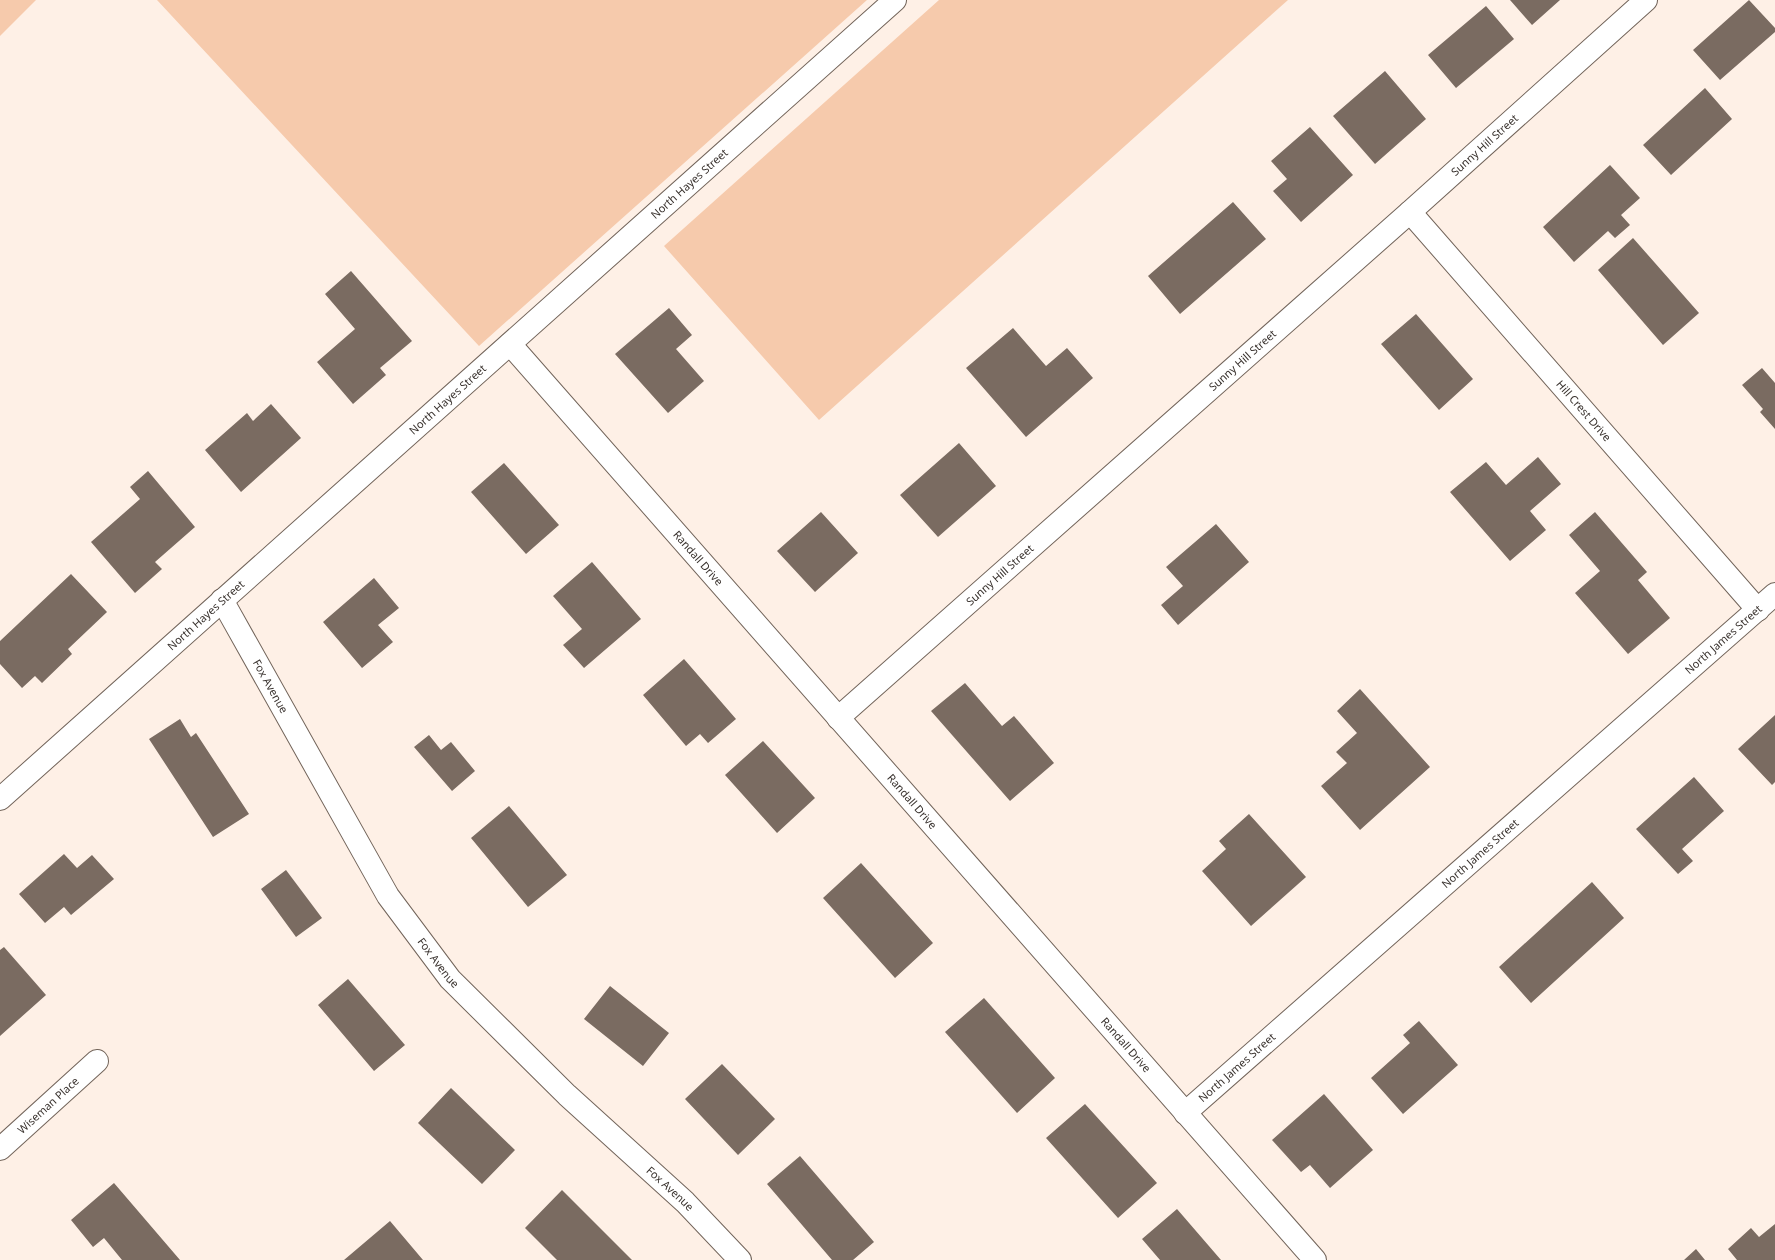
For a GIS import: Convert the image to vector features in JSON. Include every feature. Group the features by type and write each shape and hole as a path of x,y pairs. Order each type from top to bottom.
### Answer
{"street":[{"name":"North Hayes Street","path":"0,799 895,0"},
{"name":"Sunny Hill Street","path":"838,718 1410,212 1646,0"},
{"name":"Hill Crest Drive","path":"1410,212 1758,610"},
{"name":"Randall Drive","path":"510,344 1315,1260"},
{"name":"North James Street","path":"1185,1113 1775,594"},
{"name":"Fox Avenue","path":"222,600 388,896 450,979 567,1095 685,1202 740,1260"},
{"name":"Wiseman Place","path":"0,1149 97,1061"}],"shaded area":[{"path":"0,0 36,0 0,36"},
{"path":"157,0 867,0 479,346"},
{"path":"939,0 1288,0 819,420 664,246"}],"building":[{"path":"1510,0 1560,0 1532,25"},
{"path":"1749,0 1775,28 1775,32 1720,80 1693,50"},
{"path":"1486,6 1514,39 1456,88 1428,55"},
{"path":"1385,71 1426,119 1375,164 1333,116"},
{"path":"1705,88 1732,119 1671,175 1643,145"},
{"path":"1310,127 1353,175 1301,222 1273,191 1287,179 1271,161"},
{"path":"1610,165 1640,198 1621,215 1630,225 1615,238 1608,231 1574,262 1543,227"},
{"path":"1233,202 1266,239 1180,314 1148,276"},
{"path":"1633,238 1699,313 1663,345 1598,270"},
{"path":"351,271 412,341 380,368 386,375 353,404 317,362 355,329 325,294"},
{"path":"669,308 692,335 676,349 704,381 668,413 615,354"},
{"path":"1416,314 1473,379 1439,410 1381,344"},
{"path":"1013,328 1046,366 1067,348 1093,378 1026,437 966,368"},
{"path":"1762,368 1775,383 1775,429 1760,412 1763,409 1742,385"},
{"path":"271,404 301,438 241,492 205,450 247,413 253,421"},
{"path":"959,443 996,486 938,537 900,495"},
{"path":"1538,457 1561,484 1530,511 1546,530 1510,561 1450,492 1486,462 1506,485"},
{"path":"504,463 559,525 526,554 471,492"},
{"path":"148,471 195,527 155,562 162,569 135,593 91,542 140,499 130,487"},
{"path":"821,512 858,553 815,592 777,551"},
{"path":"1595,512 1647,572 1638,580 1670,618 1628,654 1575,593 1600,571 1569,535"},
{"path":"1216,524 1249,562 1178,625 1161,605 1183,586 1166,567"},
{"path":"592,562 641,619 584,668 563,645 582,629 553,596"},
{"path":"71,574 107,612 68,649 72,654 42,683 35,676 22,688 0,664 0,641"},
{"path":"374,578 399,608 378,625 393,642 362,668 323,622"},
{"path":"684,659 736,719 708,743 700,734 686,746 643,695"},
{"path":"965,683 1002,726 1014,716 1054,763 1010,801 931,711"},
{"path":"1360,689 1430,767 1360,830 1321,786 1347,763 1336,752 1357,733 1337,711"},
{"path":"1775,715 1775,782 1772,785 1738,749"},
{"path":"180,719 191,737 196,733 249,814 213,837 149,739"},
{"path":"429,735 441,750 451,742 475,771 452,791 414,747"},
{"path":"763,741 815,798 777,833 725,775"},
{"path":"1694,777 1724,811 1682,849 1693,861 1678,874 1636,829"},
{"path":"509,806 567,875 528,907 471,838"},
{"path":"1249,814 1306,877 1251,926 1202,871 1226,849 1219,841"},
{"path":"64,854 77,868 92,855 114,879 71,915 64,907 45,923 19,894"},
{"path":"861,863 933,943 895,978 823,898"},
{"path":"286,870 322,918 296,937 261,889"},
{"path":"1592,882 1624,918 1531,1003 1499,967"},
{"path":"4,947 46,995 0,1036 0,950"},
{"path":"348,979 405,1045 374,1071 318,1005"},
{"path":"610,986 669,1033 643,1066 584,1019"},
{"path":"984,998 1055,1078 1017,1113 945,1032"},
{"path":"1419,1021 1458,1065 1403,1114 1371,1078 1410,1043 1403,1035"},
{"path":"722,1064 775,1119 738,1155 685,1099"},
{"path":"451,1088 515,1150 482,1184 418,1123"},
{"path":"1324,1094 1373,1150 1330,1188 1310,1165 1301,1172 1272,1140"},
{"path":"1085,1104 1157,1183 1118,1218 1046,1138"},
{"path":"800,1156 874,1242 853,1260 832,1260 767,1184"},
{"path":"114,1183 180,1260 122,1260 104,1238 93,1247 71,1220"},
{"path":"562,1190 632,1260 557,1260 525,1228"},
{"path":"1177,1209 1221,1260 1160,1260 1142,1239"},
{"path":"390,1221 423,1260 344,1260"},
{"path":"1775,1224 1775,1260 1737,1260 1728,1249 1751,1228 1759,1237"},
{"path":"1696,1249 1705,1260 1684,1260"}]}
